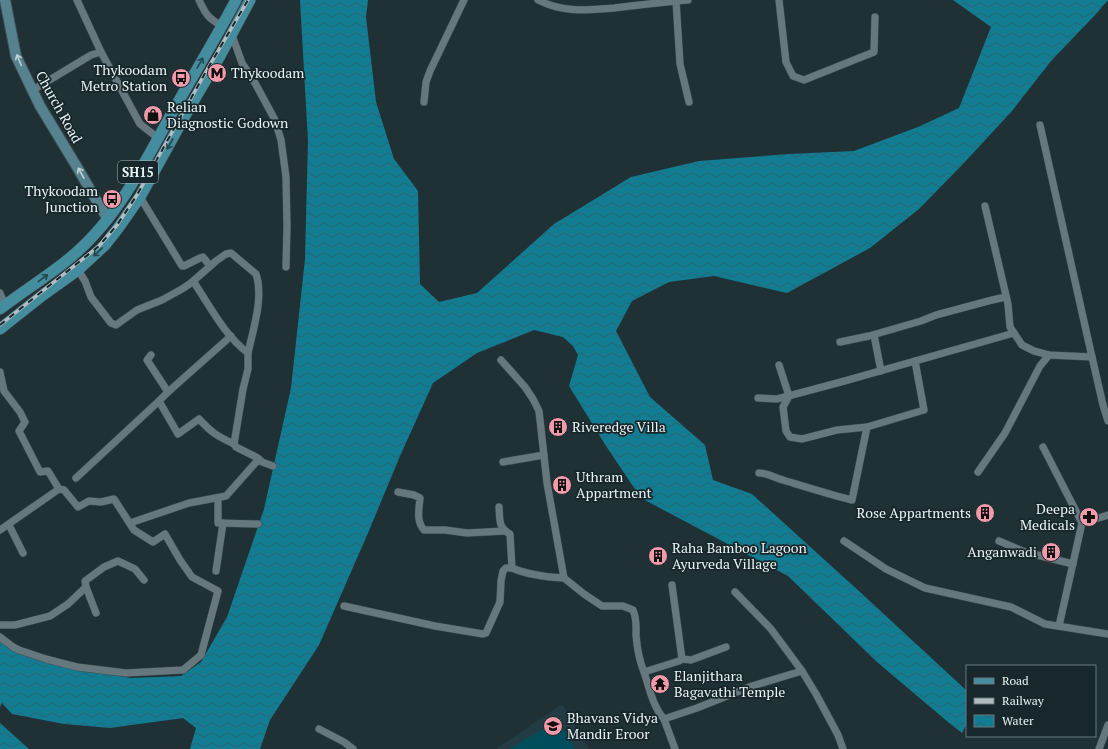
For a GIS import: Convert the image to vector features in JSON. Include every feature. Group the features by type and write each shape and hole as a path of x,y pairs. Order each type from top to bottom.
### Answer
{"main road":[{"name":"SH15","path":"3,307 81,248 108,219 158,138 236,0"},
{"path":"0,329 78,270 105,246 140,198 232,35 250,0"},
{"path":"25,291 33,303"}],"street":[{"name":"Church Road","path":"5,0 16,56 44,112 108,219"},
{"path":"77,0 101,52 140,124 158,138"},
{"path":"199,0 210,19 222,26"},
{"path":"424,102 426,82 430,71 464,0"},
{"path":"538,0 548,5 581,10 688,0"},
{"path":"778,0 786,62 793,76 804,80 874,52 875,17"},
{"path":"676,1 680,64 689,102"},
{"path":"232,35 242,63 255,83 275,120 281,140 286,177 288,226 286,267"},
{"path":"33,90 92,55 101,52"},
{"path":"1040,125 1103,406 1108,421"},
{"path":"140,198 182,266 203,257 210,266"},
{"path":"985,206 1006,297 1010,327 1022,345 1034,351 1048,355 1092,357"},
{"path":"78,270 85,281 91,297 114,325 136,310 171,296 193,281 226,254 231,253 256,274 258,280 257,311 248,353 248,369 234,444"},
{"path":"193,281 221,323 242,349 248,353"},
{"path":"0,293 3,307"},
{"path":"840,342 1006,297"},
{"path":"758,398 777,399 789,396 1014,333"},
{"path":"874,334 881,371"},
{"path":"76,478 168,392 231,336"},
{"path":"151,355 147,360 168,392"},
{"path":"978,472 1005,433 1040,366 1048,355"},
{"path":"501,360 525,387 539,411 547,483 564,578"},
{"path":"779,365 789,396 783,407 786,431 790,437 802,438 837,430 867,427 924,410 915,361"},
{"path":"0,372 4,391 20,412 24,422 19,431 40,472 48,471 60,489 64,490 78,507 89,501 101,502 114,499 134,530 153,542 164,534 192,577 218,591 201,655 183,670 126,673 76,667 20,650 13,647 0,637"},
{"path":"159,401 178,434 199,419 210,431 219,437 234,444 236,447 262,462 273,466"},
{"path":"759,473 764,473 834,496 852,500 867,427"},
{"path":"1044,447 1082,523 1059,626"},
{"path":"503,462 544,454"},
{"path":"130,523 189,503 226,496 259,459"},
{"path":"0,530 60,489"},
{"path":"398,492 414,495 420,498 420,525 424,530 445,530 467,533 505,531"},
{"path":"218,498 218,523 258,524"},
{"path":"499,507 501,526 510,534 512,568"},
{"path":"1082,523 1108,515"},
{"path":"216,571 223,523"},
{"path":"9,525 23,553"},
{"path":"844,541 886,569 925,588 1010,607 1045,624 1108,634"},
{"path":"999,541 1025,552 1073,564"},
{"path":"96,613 85,581 104,568 118,561 135,569 144,580"},
{"path":"344,606 435,626 483,634 486,633 500,602 501,581 503,571 506,568 512,568 534,575 564,578 602,606 623,606 633,610 636,618 638,659 653,699 658,711 664,719 675,749"},
{"path":"672,585 682,659"},
{"path":"0,625 15,625 50,616 68,604 86,587"},
{"path":"735,592 771,629 802,671 838,735 843,749"},
{"path":"644,672 682,659 691,660 726,647"},
{"path":"664,719 697,708 752,686 802,671"},
{"path":"1098,749 1108,725"},
{"path":"319,729 344,742 353,749"}],"shaded area":[{"name":"Bhavans Vidya Mandir Eroor","path":"562,704 589,749 496,749"},
{"path":"558,720 575,749 509,749"}],"water":[{"path":"300,0 368,0 366,17 376,102 394,159 418,191 420,284 439,302 477,293 554,224 631,177 699,161 854,151 918,127 959,108 991,27 953,0 1108,0 1051,61 1012,111 962,165 919,209 870,248 787,293 714,276 669,282 632,301 616,331 650,397 705,445 713,480 752,494 966,690 966,725 962,733 877,662 788,576 641,498 606,446 569,386 578,355 573,346 563,337 534,330 477,353 433,383 319,645 270,720 260,749 190,749 196,728 183,718 110,728 64,724 12,714 2,703 0,707 0,641 59,666 131,678 181,676 201,662 227,617 264,509 291,388 305,259 308,141"},
{"path":"0,723 28,748 29,749 0,749"}],"railway":[{"path":"0,325 99,246 117,225 137,195 248,0"}],"place":[{"name":"Thykoodam","path":"217,73"},
{"name":"Thykoodam Metro Station","path":"181,78"},
{"name":"Relian Diagnostic Godown","path":"153,115"},
{"name":"Thykoodam Junction","path":"112,199"},
{"name":"Riveredge Villa","path":"558,427"},
{"name":"Uthram Appartment","path":"562,485"},
{"name":"Rose Appartments","path":"985,513"},
{"name":"Deepa Medicals","path":"1089,517"},
{"name":"Anganwadi","path":"1051,552"},
{"name":"Raha Bamboo Lagoon Ayurveda Village","path":"658,556"},
{"name":"Elanjithara Bagavathi Temple","path":"660,684"},
{"name":"Bhavans Vidya Mandir Eroor","path":"553,726"}]}
